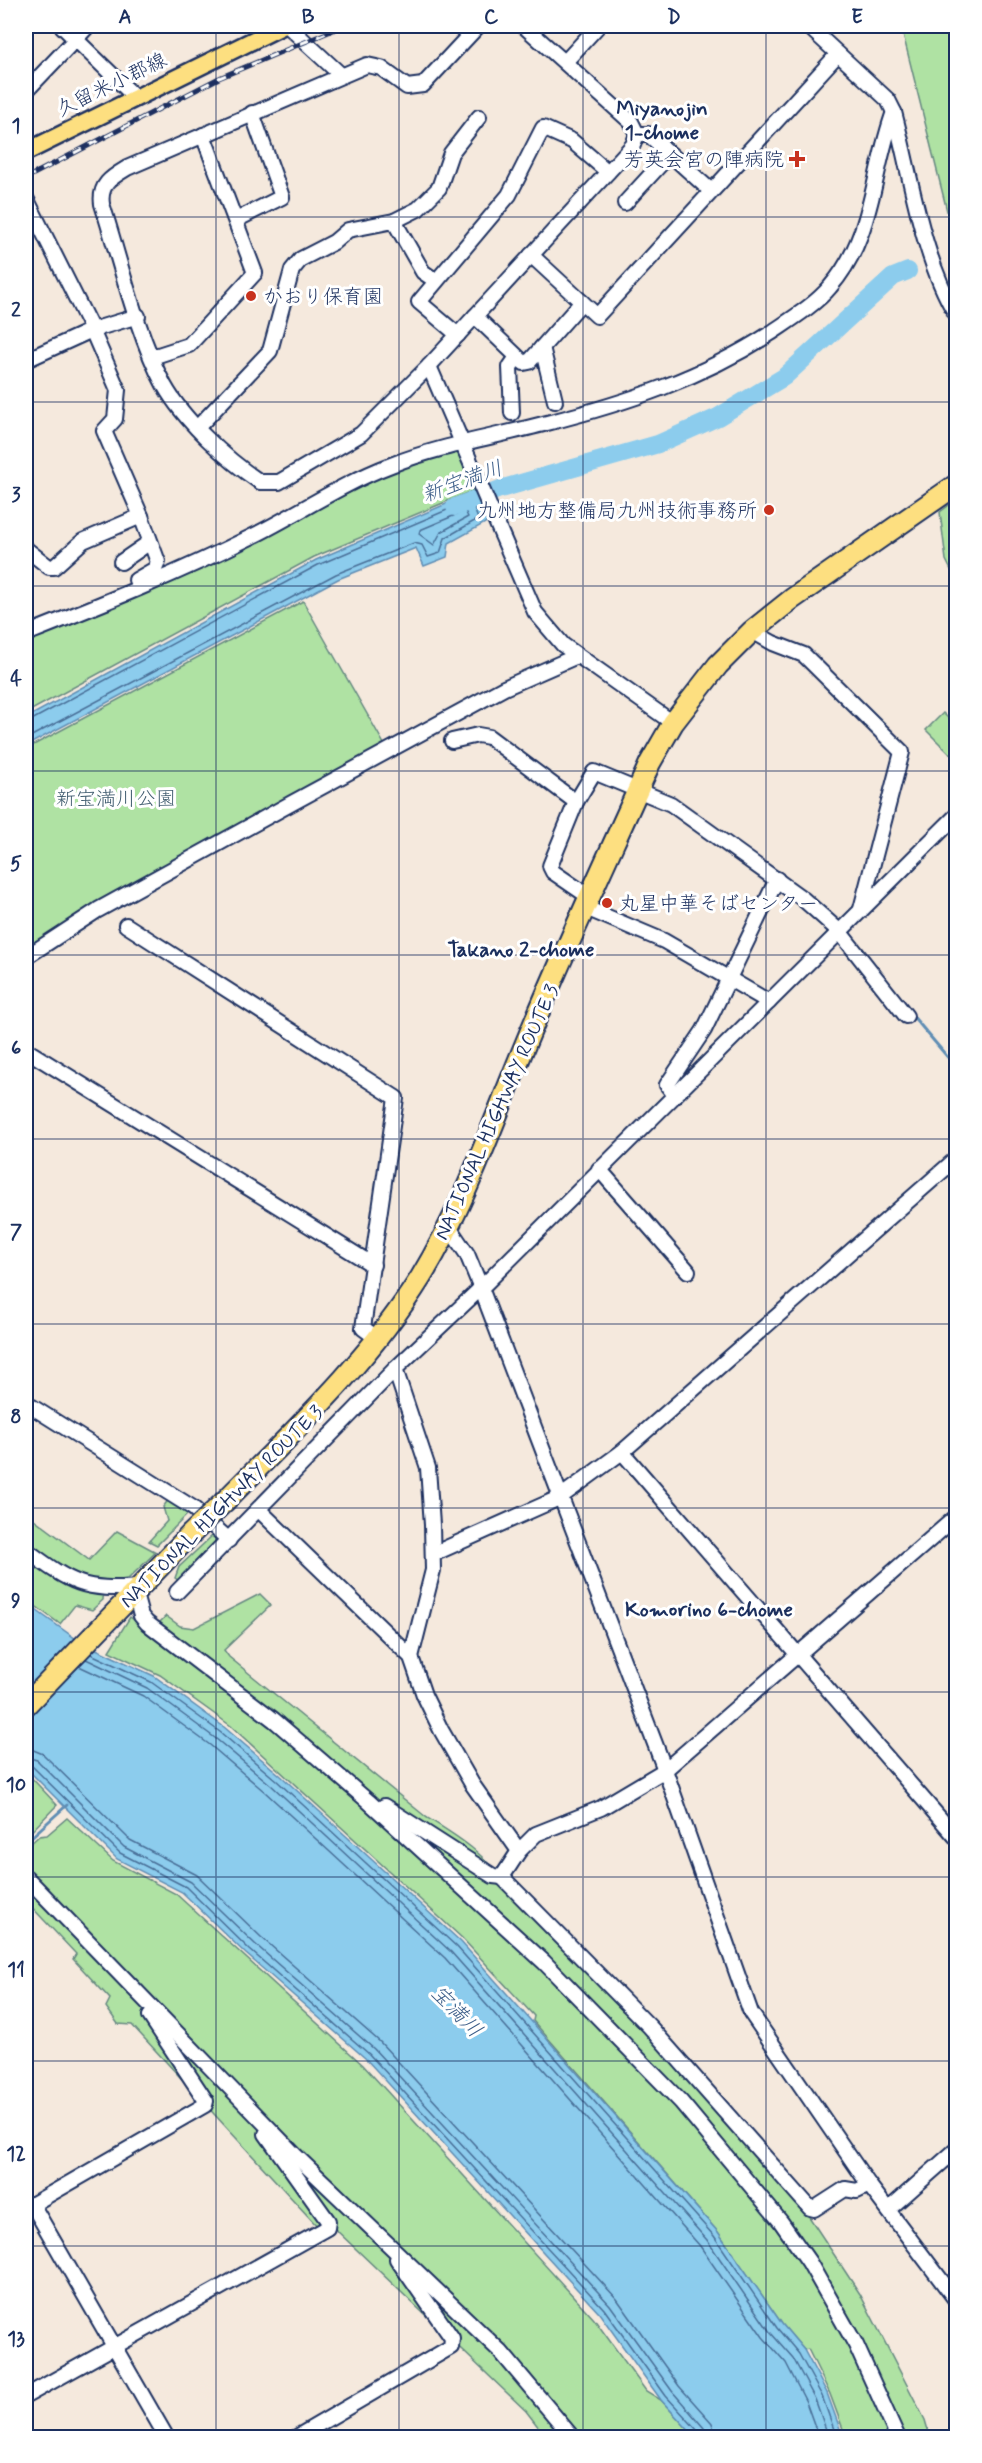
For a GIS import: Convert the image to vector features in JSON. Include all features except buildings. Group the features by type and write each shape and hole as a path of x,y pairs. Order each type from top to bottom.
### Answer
{"highway":[{"name":"NATIONAL HIGHWAY ROUTE 3","path":"26,1705 190,1535 337,1389 378,1339 422,1276 448,1226 637,790 673,723 718,665 752,631 792,599 957,485"}],"main road":[{"name":"久留米小郡線","path":"26,152 134,96 282,26"}],"street":[{"path":"62,26 134,96"},
{"path":"26,91 87,26"},
{"path":"288,26 340,75"},
{"path":"478,26 423,85 416,88 399,84 374,65 340,75 127,168 109,179 103,188 102,204 152,357 178,407 197,428 254,478 270,483 279,482 361,434 429,366 633,145 637,134 632,122 524,26"},
{"path":"565,62 598,26"},
{"path":"808,26 888,100 894,112 928,246 947,298 957,314"},
{"path":"531,255 597,316 838,54"},
{"path":"26,634 253,536 390,465 461,442 545,424 637,398 746,348 829,289 843,270 867,224 884,141 894,112"},
{"path":"236,220 282,197 252,113"},
{"path":"197,428 270,351 292,270 301,260 334,242 348,230 394,221 418,209 439,188 451,153 479,117"},
{"path":"458,335 419,302 509,195 543,128 572,141 608,172"},
{"path":"637,134 648,134 711,191"},
{"path":"152,357 189,345 255,273 203,135"},
{"path":"625,203 670,154"},
{"path":"26,198 93,330 117,390 115,418 104,431 141,516 158,562 155,569 131,583 123,594"},
{"path":"394,221 423,272 436,281"},
{"path":"475,316 524,363 529,362 582,302"},
{"path":"26,360 93,330 138,316"},
{"path":"542,347 555,401"},
{"path":"512,413 510,367 517,357"},
{"path":"429,366 535,612 563,645 673,723"},
{"path":"26,549 49,567 54,567 83,541 141,516"},
{"path":"121,562 150,542"},
{"path":"752,631 773,644 804,655 902,752 861,909"},
{"path":"26,957 98,910 292,803 504,688 577,656"},
{"path":"452,741 478,735 489,737 576,802"},
{"path":"769,1002 664,941 588,903 553,872 550,866 576,802 594,772 671,804 777,879 839,931 906,1016"},
{"path":"177,1592 396,1369 481,1288 957,816"},
{"path":"675,1095 667,1085 704,1030 777,879"},
{"path":"126,926 396,1098 363,1328 378,1339"},
{"path":"26,1050 373,1265"},
{"path":"433,1554 559,1498 622,1452 957,1159"},
{"path":"599,1169 688,1271"},
{"path":"448,1226 466,1254 481,1288 559,1498 665,1770 751,2013 869,2185 957,2300"},
{"path":"396,1369 428,1468 433,1554 433,1570 411,1657"},
{"path":"26,1403 184,1502 229,1540"},
{"path":"622,1452 800,1654 957,1838"},
{"path":"259,1510 411,1657 424,1695 441,1730 472,1784 519,1851"},
{"path":"502,1877 519,1851 536,1834 601,1808 665,1770 957,1517"},
{"path":"26,1550 62,1577 83,1586 104,1590 138,1591 141,1616 147,1623 274,1720 368,1801 519,1938 625,2042 681,2102 752,2185 796,2242 834,2302 874,2381 898,2438"},
{"path":"368,1801 382,1805 493,1876 502,1877 650,2026 810,2208 814,2209 845,2189 857,2191 869,2185"},
{"path":"26,1877 256,2116 501,2352 573,2438"},
{"path":"145,2002 148,2014 206,2101 205,2104 29,2206 167,2438"},
{"path":"26,2396 327,2228 328,2222 274,2148 256,2116"},
{"path":"889,2209 957,2150"},
{"path":"295,2438 451,2347 452,2338 383,2237"}],"green space":[{"path":"901,26 956,26 956,221 950,223"},
{"path":"457,451 474,490 314,557 26,713 26,637 304,516 394,470"},
{"path":"956,500 956,568 952,572 946,560 940,512"},
{"name":"新宝満川公園","path":"303,601 384,744 26,953 26,749"},
{"path":"943,713 956,726 956,760 926,730"},
{"path":"169,1499 190,1512 157,1545 149,1541 167,1521 163,1507"},
{"path":"26,1513 89,1560 117,1531 156,1552 128,1579 104,1583 103,1600 92,1610 75,1605 60,1624 26,1599"},
{"path":"213,1535 221,1543 181,1582 175,1578 179,1567"},
{"path":"260,1594 271,1605 224,1650 229,1657 426,1817 459,1838 481,1856 497,1876 501,1886 614,1993 806,2212 860,2294 925,2420 930,2437 846,2437 830,2394 808,2349 804,2350 782,2324 718,2232 533,2021 534,2016 462,1938 231,1726 160,1675 109,1651 130,1617 150,1632 166,1616 180,1626 194,1628"},
{"path":"26,1772 57,1805 26,1837"},
{"path":"67,1818 113,1861 176,1894 363,2065 594,2319 646,2391 661,2400 695,2437 546,2437 526,2411 335,2229 319,2228 132,2025 118,2024 106,2007 110,1999 73,1959 76,1954 26,1901 26,1840 30,1844 39,1836 47,1835"}],"water":[{"path":"474,492 487,522 449,543 447,557 424,566 416,548 338,579 26,746 26,718 316,560"},
{"name":"宝満川","path":"26,1603 79,1641 154,1676 224,1727 280,1775 461,1942 718,2232 782,2324 804,2350 827,2393 843,2437 695,2437 661,2400 599,2313 365,2058 246,1954 182,1892 117,1859 26,1768"}],"waterway":[{"name":"新宝満川","path":"455,507 500,489 658,444 718,417 784,377 893,277 908,271"},
{"path":"911,1014 956,1067"},
{"path":"26,1427 32,1417"},
{"path":"28,1840 67,1805"}],"railway":[{"path":"26,178 219,78 343,26"}],"place":[{"name":"芳英会宮の陣病院","path":"797,159"},
{"name":"かおり保育園","path":"251,296"},
{"name":"九州地方整備局九州技術事務所","path":"769,510"},
{"name":"丸星中華そばセンター","path":"607,903"}],"district":[{"name":"Miyanojin 1-chome","path":"662,120"},
{"name":"Takano 2-chome","path":"521,949"},
{"name":"Komorino 6-chome","path":"709,1609"}]}
